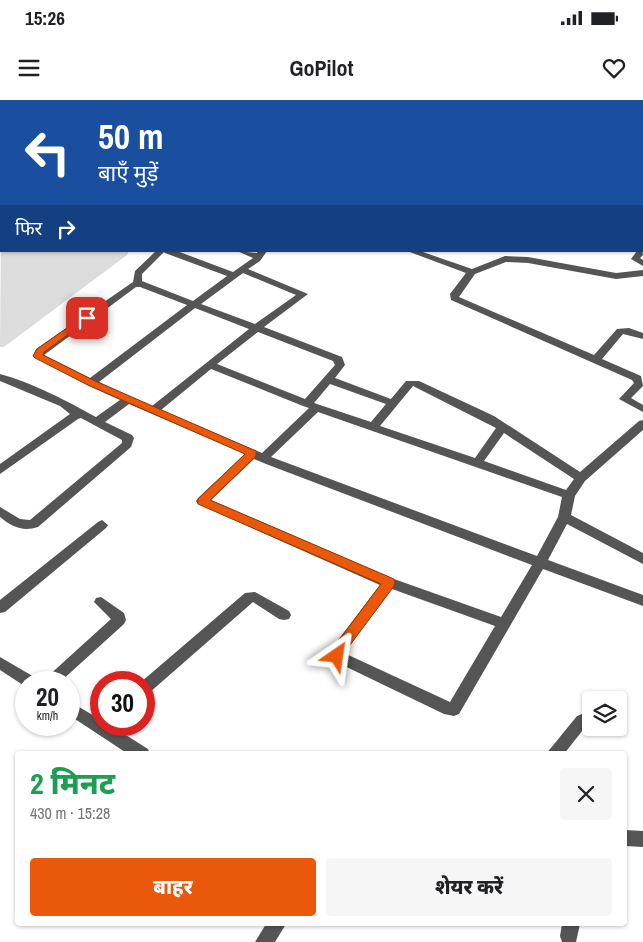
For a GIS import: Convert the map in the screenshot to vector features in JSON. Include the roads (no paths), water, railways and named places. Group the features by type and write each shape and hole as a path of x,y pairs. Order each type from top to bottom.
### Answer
{"street":[{"path":"137,284 138,273 159,252"},
{"path":"154,410 255,329 303,294 171,252"},
{"path":"248,252 261,254"},
{"path":"414,252 472,272"},
{"path":"92,383 261,254"},
{"path":"643,273 616,276 518,258 496,261 472,272 454,294 454,298 637,378 639,384 624,399 643,409"},
{"path":"137,284 338,359 340,365 327,379 312,405 258,455 202,502 389,582 505,624"},
{"path":"137,284 40,351 38,356 92,383 258,455 643,601"},
{"path":"595,360 620,331 629,331 643,336"},
{"path":"210,365 312,405 569,495"},
{"path":"327,379 393,403"},
{"path":"0,511 20,525 34,524 127,444 128,438 78,414 64,404 3,381"},
{"path":"373,427 410,384 415,383 503,427 581,478"},
{"path":"96,422 128,399"},
{"path":"0,470 78,414"},
{"path":"389,582 337,652 337,656 449,709 457,706 564,517 569,495 581,478 643,424"},
{"path":"477,463 503,427"},
{"path":"564,517 643,559"},
{"path":"0,608 102,525"},
{"path":"155,679 250,597 255,597 284,615"},
{"path":"63,671 119,620 120,617 101,602"},
{"path":"0,663 15,672"},
{"path":"557,751 582,721"},
{"path":"117,736 138,751"},
{"path":"627,838 643,839"},
{"path":"264,942 276,926"}]}
